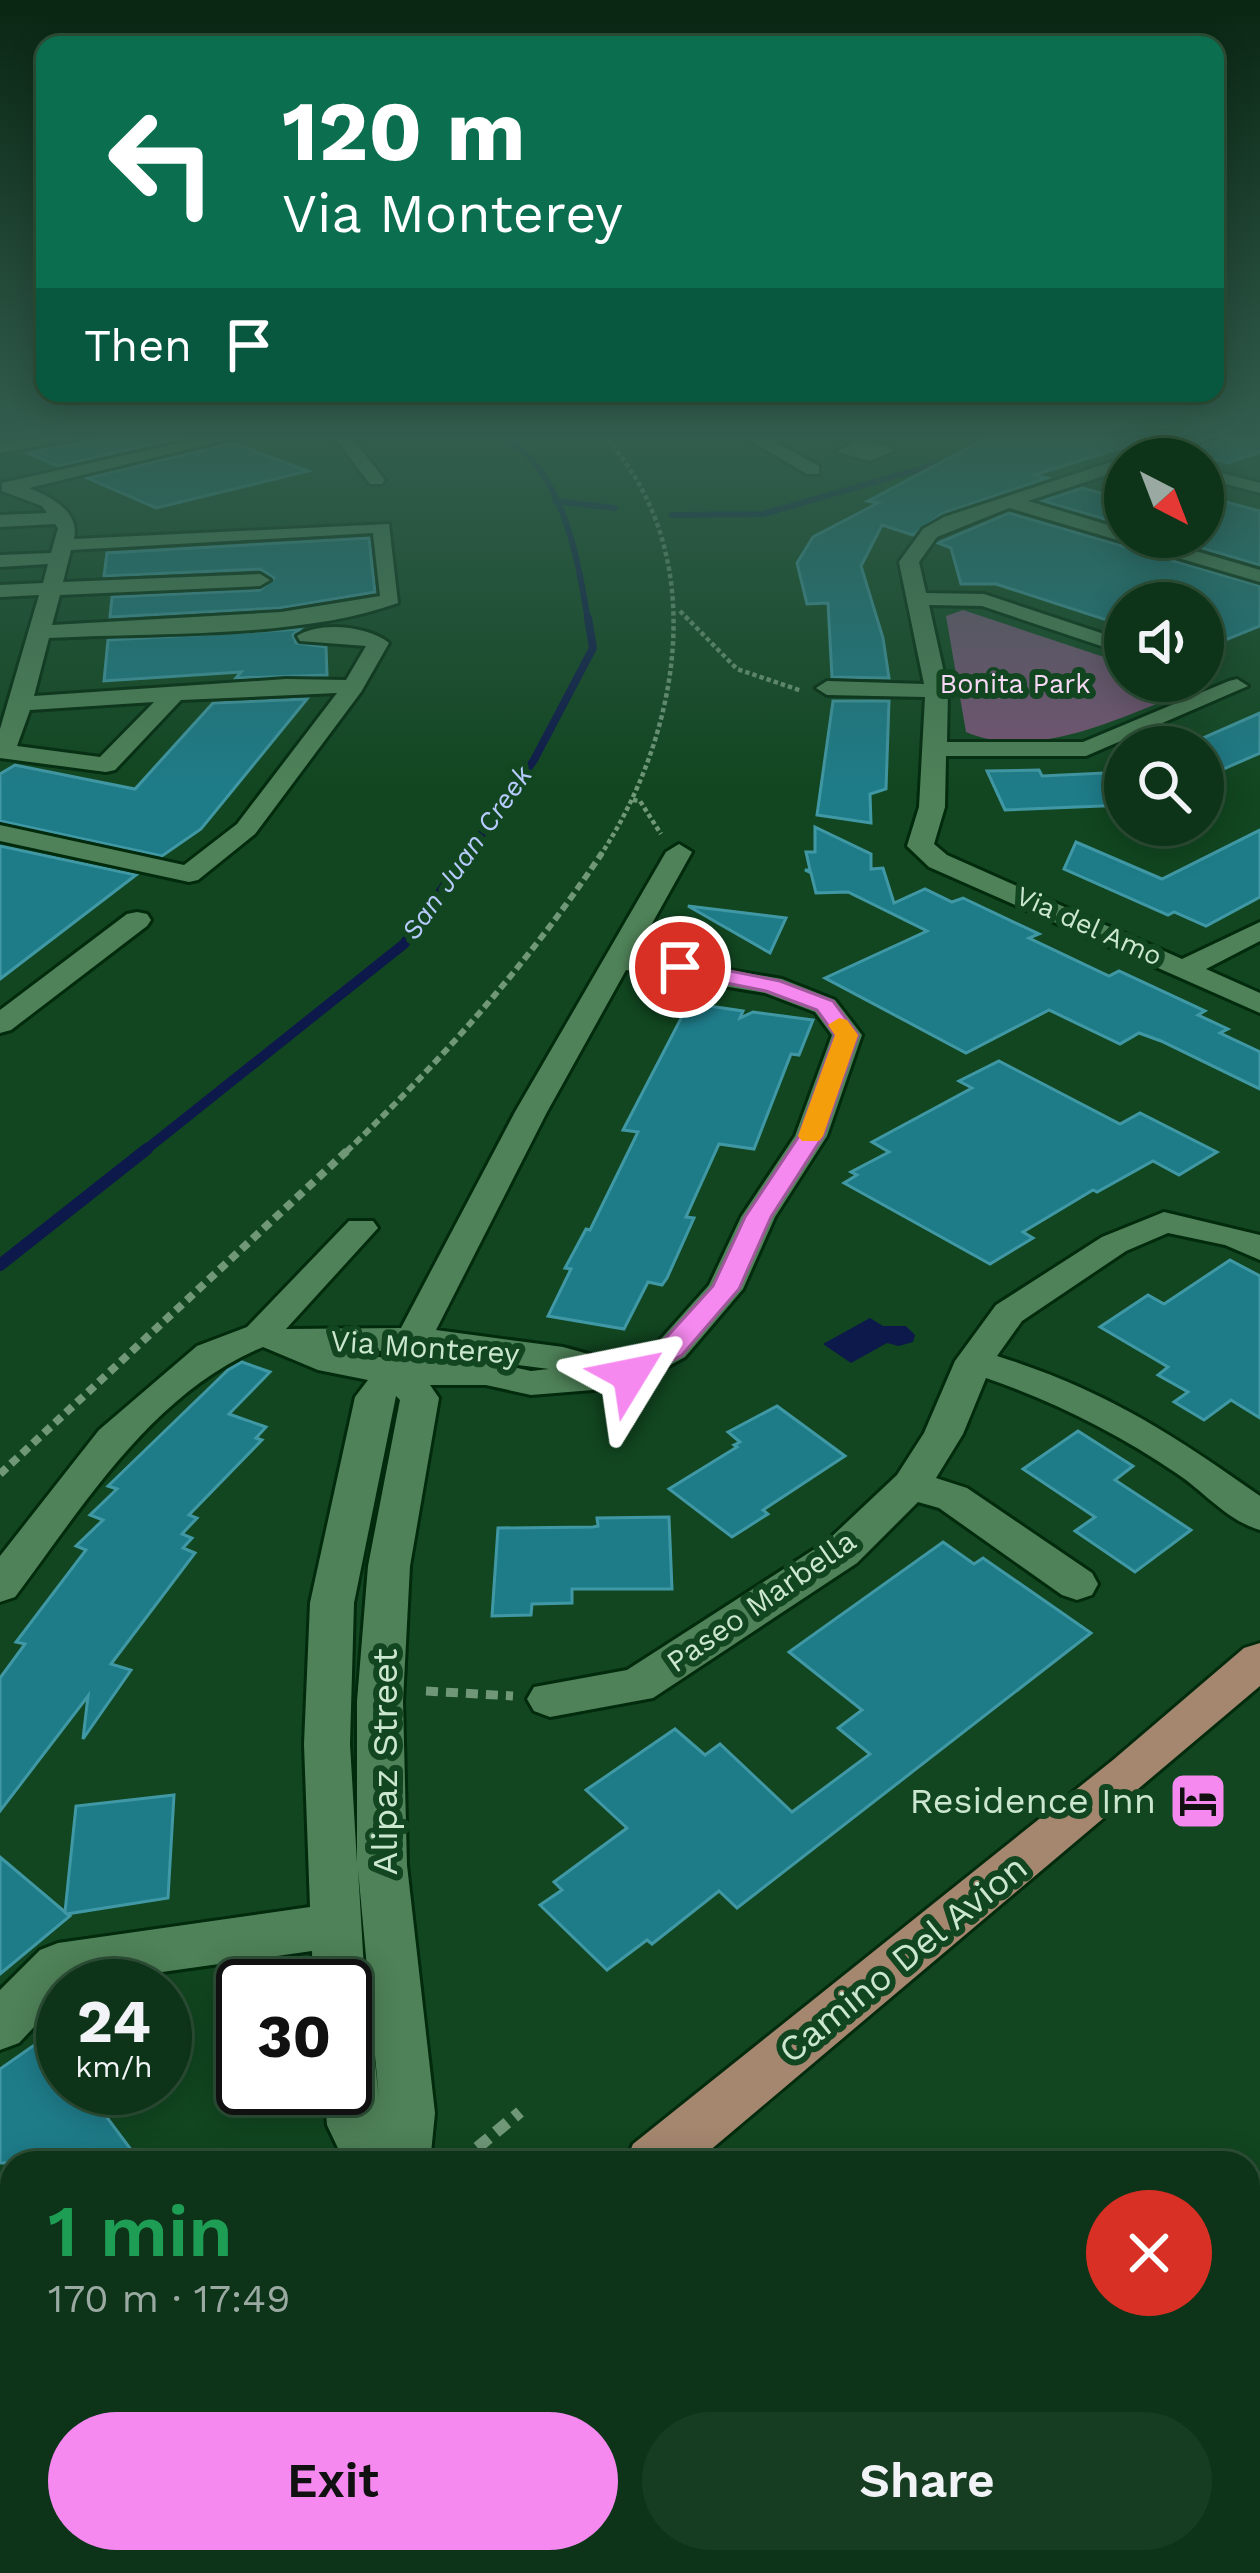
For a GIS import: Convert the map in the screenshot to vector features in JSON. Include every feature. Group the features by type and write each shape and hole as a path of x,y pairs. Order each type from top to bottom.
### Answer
{"main road":[{"name":"Camino Del Avion","path":"668,2151 1130,1773 1260,1660"}],"street":[{"path":"60,552 33,642 21,704 2,750 106,765 175,693"},
{"path":"33,642 360,609 391,599 385,552"},
{"path":"916,552 909,562 937,691 932,749 1086,749 1199,702"},
{"path":"1199,558 1260,576"},
{"path":"0,591 260,580"},
{"path":"919,598 984,600 1104,641"},
{"path":"0,833 189,874 246,830 353,687 377,643 371,636 33,642"},
{"path":"21,704 353,687"},
{"path":"826,688 937,691"},
{"name":"Via del Amo","path":"932,749 932,807 920,846 938,861 1260,1004"},
{"name":"Alipaz Street","path":"336,1959 327,1744 332,1604 374,1397 405,1356 482,1203 679,852"},
{"path":"0,1024 136,920"},
{"path":"1184,970 1260,930"},
{"name":"Via Monterey","path":"275,1339 331,1361 405,1356 531,1384 630,1375 672,1348 725,1289 758,1217 811,1136 847,1035 825,1006 772,985 616,961"},
{"name":"Paseo Marbella","path":"550,1699 637,1686 842,1552 911,1485 944,1434 974,1361 1009,1312 1114,1244 1164,1222 1236,1237 1260,1249"},
{"path":"0,1586 113,1439 210,1355 275,1339 361,1228"},
{"name":"Alipaz Street","path":"403,2151 408,2113 382,1865 380,1701 389,1566 420,1398 405,1356"},
{"path":"974,1361 1088,1402 1198,1468 1225,1496 1260,1515"},
{"path":"1198,1468 1260,1484"},
{"path":"911,1485 953,1498 1077,1584"},
{"path":"0,2026 58,1966 333,1926"},
{"path":"354,2115 368,2151"}],"path":[{"path":"0,1474 380,1120 469,1028 559,919 633,800 668,701 680,611 667,552"},
{"path":"680,611 737,669 787,689 826,688"},
{"path":"633,800 640,801 662,836 679,852"},
{"path":"426,1690 550,1699"},
{"path":"473,2151 520,2112"}],"green space":[{"name":"Bonita Park","path":"963,610 1104,657 1104,702 1162,702 1047,739 992,740 966,732 946,616"}],"shaded area":[{"path":"870,1318 883,1326 906,1326 915,1335 913,1342 887,1343 851,1363 823,1344"}],"building":[{"path":"371,552 375,592 280,608 110,617 112,597 260,590 274,578 260,569 104,576 107,553"},
{"path":"804,552 868,552 861,566 883,638 889,678 832,677 828,603 807,604 797,563"},
{"path":"952,552 1104,552 1104,558 1164,558 1260,586 1260,626 1224,641 1224,582 1104,582 1104,619 996,584 961,584"},
{"path":"1224,552 1260,552 1260,565 1224,554"},
{"path":"300,629 293,635 296,643 326,647 327,675 236,678 241,672 104,681 108,640"},
{"path":"307,699 201,829 162,856 0,821 0,774 15,765 135,789 213,703"},
{"path":"833,701 889,701 886,789 870,794 871,823 817,815"},
{"path":"1260,713 1260,753 1224,769 1224,729"},
{"path":"1039,770 1042,776 1104,773 1104,806 1005,810 987,771"},
{"path":"815,827 871,854 871,869 883,868 894,903 925,889 952,902 963,898 1039,934 1029,938 1109,976 1119,971 1205,1011 1198,1015 1228,1029 1220,1033 1260,1052 1260,1089 1161,1041 1139,1033 1120,1044 1049,1010 966,1053 825,978 927,931 848,892 816,893 811,873 805,870 810,870 806,852 815,852"},
{"path":"1260,830 1260,897 1206,926 1174,912 1168,915 1064,869 1076,842 1162,879"},
{"path":"0,846 136,875 0,979"},
{"path":"688,906 786,918 770,953"},
{"path":"689,1003 743,1011 740,1018 753,1012 813,1020 799,1055 791,1054 754,1149 719,1144 686,1217 694,1218 667,1278 662,1285 648,1282 624,1329 548,1316 571,1269 565,1268 586,1229 590,1230 638,1132 623,1130"},
{"path":"999,1061 1120,1124 1140,1113 1217,1152 1179,1175 1153,1161 1093,1190 1023,1232 1033,1238 990,1264 844,1183 857,1175 851,1172 889,1152 872,1142 972,1088 959,1081"},
{"path":"1230,1260 1260,1276 1260,1418 1231,1400 1204,1420 1174,1402 1188,1392 1158,1375 1168,1367 1100,1327 1148,1295 1164,1304"},
{"path":"242,1362 270,1372 229,1414 266,1427 256,1438 262,1440 189,1515 197,1518 182,1534 192,1538 183,1548 195,1553 111,1664 131,1670 83,1739 88,1696 0,1811 0,1678 25,1644 16,1642 86,1550 76,1546 103,1520 90,1515 117,1489 108,1486 228,1370"},
{"path":"777,1406 845,1456 763,1510 768,1514 732,1537 669,1489 737,1447 734,1445 740,1442 728,1432"},
{"path":"1078,1431 1133,1466 1115,1480 1191,1530 1135,1572 1075,1531 1095,1517 1023,1469"},
{"path":"669,1517 672,1589 572,1589 572,1603 532,1604 531,1615 492,1616 498,1528 593,1527 598,1526 597,1518"},
{"path":"943,1542 974,1564 983,1558 1091,1633 737,1908 719,1891 652,1944 647,1940 607,1970 540,1905 562,1890 554,1882 627,1828 586,1790 675,1729 705,1755 720,1744 792,1812 870,1754 838,1728 862,1710 789,1652"},
{"path":"174,1795 168,1898 67,1914 70,1916 0,1974 0,1857 65,1912 76,1806"},
{"path":"36,2044 36,2115 105,2115 132,2151 0,2151 0,2069"}],"waterway":[{"name":"San Juan Creek","path":"575,552 588,621"},
{"name":"San Juan Creek","path":"466,856 534,760 593,648 588,618"},
{"name":"San Juan Creek","path":"143,1152 404,944 468,853"},
{"name":"San Juan Creek","path":"0,1265 147,1149"}],"slow traffic":[{"path":"810,1136 847,1035 839,1025"}],"place":[{"name":"Residence Inn","path":"1198,1801"}],"route":[{"path":"630,1375 672,1348 725,1289 758,1217 811,1136 847,1035 825,1006 772,985 680,967"}]}
